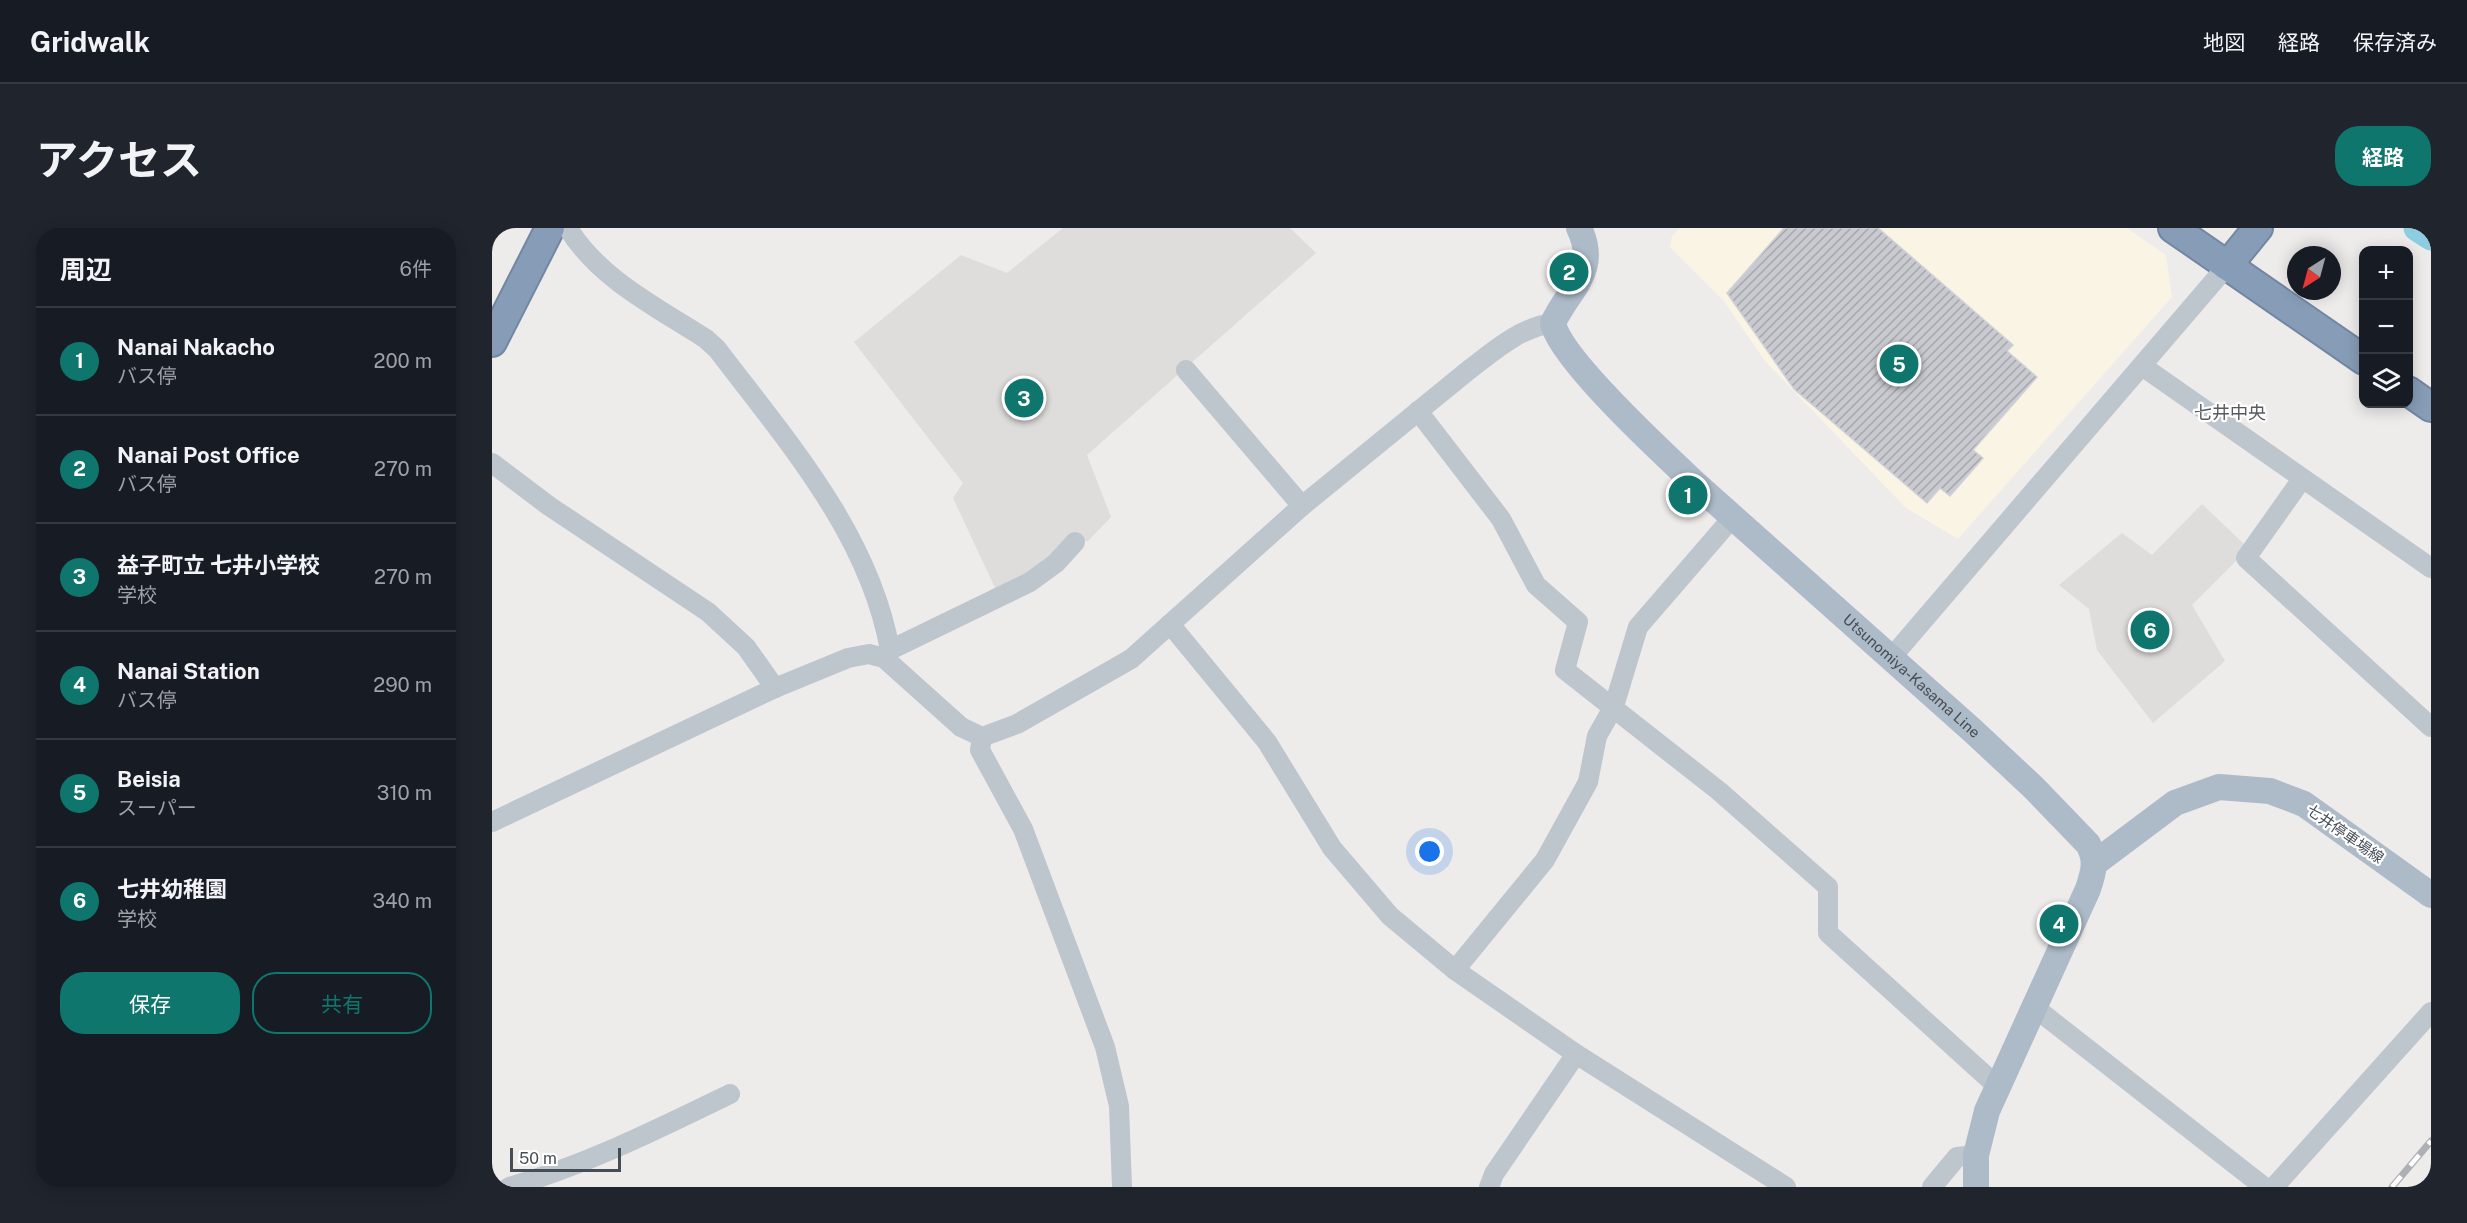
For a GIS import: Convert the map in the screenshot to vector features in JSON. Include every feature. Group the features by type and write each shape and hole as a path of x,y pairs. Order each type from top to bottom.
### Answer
{"highway":[{"path":"492,342 550,228"},
{"path":"2173,228 2359,357"},
{"path":"2227,266 2259,228"},
{"path":"2413,394 2431,407"}],"main road":[{"path":"1553,324 1577,285 1584,268 1586,252 1578,228"},
{"name":"Utsunomiya-Kasama Line","path":"1553,324 1560,341 1579,366 1646,436 2034,788 2088,844 2095,863"},
{"name":"七井停車場線","path":"2095,863 2175,803 2219,787 2270,791 2304,804 2431,895"},
{"path":"1976,1187 1976,1155 1981,1131 1997,1086 2088,889 2095,863"}],"street":[{"path":"568,228 578,244 603,270 631,291 706,339 717,349 819,483 854,546 878,603 887,654 961,727 982,737 1017,724 1131,659 1302,506 1470,369 1509,340 1537,327 1553,324"},
{"path":"1891,658 2227,266"},
{"path":"2142,366 2431,568"},
{"path":"1186,370 1302,506"},
{"path":"1419,411 1501,519 1536,585 1578,622 1565,670 1614,706 1719,791 1828,887 1828,933 1997,1086"},
{"path":"492,463 549,506 708,612 747,646 775,688"},
{"path":"2302,479 2246,558 2431,727"},
{"path":"1455,970 1545,860 1588,782 1597,736 1614,706 1638,627 1733,517"},
{"path":"492,822 775,688 848,658 869,654 887,654 1030,582 1056,563 1075,542"},
{"path":"1170,624 1267,742 1332,848 1390,916 1455,970 1576,1054 1786,1187"},
{"path":"982,737 980,750 1023,829 1105,1047 1119,1106 1122,1187"},
{"path":"2034,1007 2264,1187"},
{"path":"2274,1187 2431,1012"},
{"path":"1490,1187 1500,1166 1576,1054"},
{"path":"509,1187 542,1178 617,1147 730,1094"},
{"path":"1932,1187 1957,1157 1976,1155"}],"shaded area":[{"path":"1063,228 1290,228 1316,253 1087,455 1111,517 1088,541 1066,540 1050,560 996,590 953,498 963,483 854,342 961,255 1007,273"},
{"path":"1680,228 2127,228 2166,255 2172,297 1958,539 1906,508 1765,361 1723,300 1670,247 1672,236"},
{"path":"2202,504 2246,546 2238,559 2192,605 2225,661 2153,723 2097,650 2089,609 2059,585 2122,533 2152,555"}],"building":[{"path":"1784,228 1878,228 2013,345 2007,351 2037,377 1973,450 1983,458 1950,496 1940,488 1927,503 1794,389 1727,293"}],"waterway":[{"path":"2417,228 2431,237"}],"railway":[{"path":"2392,1187 2431,1141"}],"place":[{"name":"Nanai Post Office","path":"1569,272"},
{"name":"Beisia","path":"1899,364"},
{"name":"益子町立 七井小学校","path":"1024,398"},
{"name":"Nanai Nakacho","path":"1688,495"},
{"name":"七井幼稚園","path":"2150,630"},
{"name":"Nanai Station","path":"2059,924"}],"district":[{"name":"七井中央","path":"2230,413"}]}
